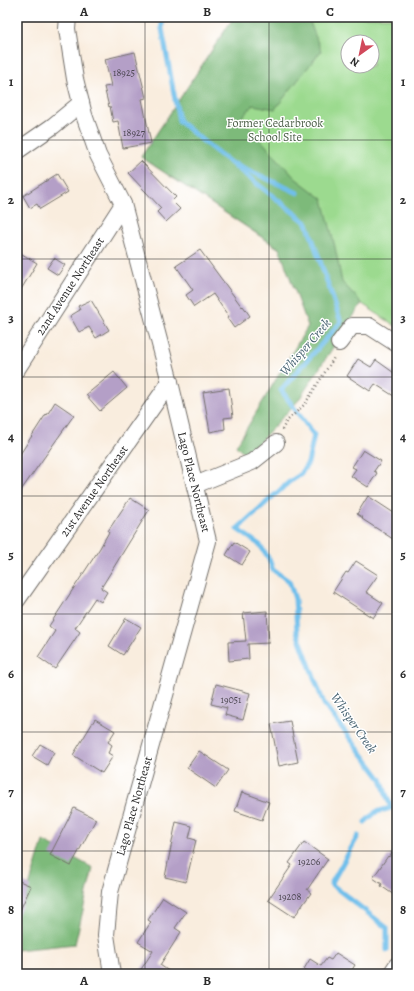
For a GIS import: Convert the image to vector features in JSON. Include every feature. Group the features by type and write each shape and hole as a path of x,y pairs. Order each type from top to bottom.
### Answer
{"street":[{"name":"Lago Place Northeast","path":"68,17 67,29 75,79 81,103 98,155 123,204 170,382 208,541 110,892 106,935 112,974"},
{"path":"17,151 81,103"},
{"name":"22nd Avenue Northeast","path":"17,369 123,204"},
{"path":"339,343 352,326 369,326 397,344"},
{"name":"21st Avenue Northeast","path":"17,600 170,382"},
{"path":"195,485 252,462 276,443"},
{"path":"391,974 397,965"}],"path":[{"path":"290,418 301,408 342,346 339,343"}],"green space":[{"name":"Former Cedarbrook School Site","path":"234,17 397,17 397,327 141,157"},
{"path":"234,17 308,17 321,51 275,109 253,105 241,118 295,178 323,199 342,282 362,303 298,401 246,456 236,446 308,326 279,248 141,157"},
{"path":"43,841 93,868 75,944 17,950 17,894 24,903"}],"building":[{"path":"135,52 146,98 142,99 151,143 123,148 118,121 113,122 104,87 111,86 105,59"},
{"path":"141,161 176,197 172,201 180,209 166,222 157,212 161,208 128,173"},
{"path":"57,174 68,192 40,209 37,204 30,208 23,196"},
{"path":"200,250 250,316 234,328 227,318 229,317 213,294 194,307 186,295 193,290 176,266"},
{"path":"17,251 37,263 17,296"},
{"path":"54,258 65,265 58,275 47,268"},
{"path":"91,300 109,330 96,338 89,327 79,332 70,316 80,310 78,306"},
{"path":"358,359 371,367 376,360 397,375 397,398 375,384 370,391 347,376"},
{"path":"114,372 127,388 100,411 86,395"},
{"path":"229,388 233,417 224,418 225,429 210,432 203,392"},
{"path":"55,402 74,415 17,496 17,459"},
{"path":"363,450 381,461 374,471 377,473 368,487 351,476 356,469 352,467"},
{"path":"368,496 397,515 397,533 393,539 362,519 363,518 357,514"},
{"path":"130,498 149,510 101,588 107,592 101,602 95,598 75,628 80,632 55,669 38,657 55,631 49,626 100,548 109,532 108,531"},
{"path":"234,542 250,552 242,565 226,555"},
{"path":"356,561 378,575 366,592 383,603 373,618 333,592 346,572 348,573"},
{"path":"267,611 269,643 248,644 249,659 229,661 228,642 246,641 243,613"},
{"path":"126,618 141,627 123,655 109,646"},
{"path":"216,684 250,693 243,720 225,715 227,708 211,704"},
{"path":"95,719 115,731 108,742 112,745 108,753 113,756 102,773 73,755"},
{"path":"290,721 298,762 279,766 271,724"},
{"path":"40,744 54,752 47,765 32,756"},
{"path":"199,751 228,770 216,788 187,768"},
{"path":"242,792 269,802 262,820 235,811"},
{"path":"74,808 96,819 71,866 50,855"},
{"path":"176,822 192,826 189,838 196,840 186,882 165,877"},
{"path":"304,842 328,859 307,890 311,893 294,917 268,900 292,865 289,863"},
{"path":"397,845 397,897 381,886 382,884 373,878"},
{"path":"17,880 31,886 17,917"},
{"path":"163,897 186,912 175,928 181,932 160,965 173,974 138,974 153,951 138,942 151,922 148,920"},
{"path":"336,953 355,965 350,973 352,974 312,974 304,969 310,959 321,966 327,958 331,960"}],"waterway":[{"name":"Whisper Creek","path":"162,17 162,29 179,121 307,223 341,322 281,390 314,435 308,463 300,475 289,482 237,529 260,545 269,559 273,570 289,581 295,599 297,632 324,704 381,779 391,808 376,812 365,822"},
{"path":"235,164 298,193"},
{"name":"Whisper Creek","path":"358,836 331,884 387,928 387,950"}]}
